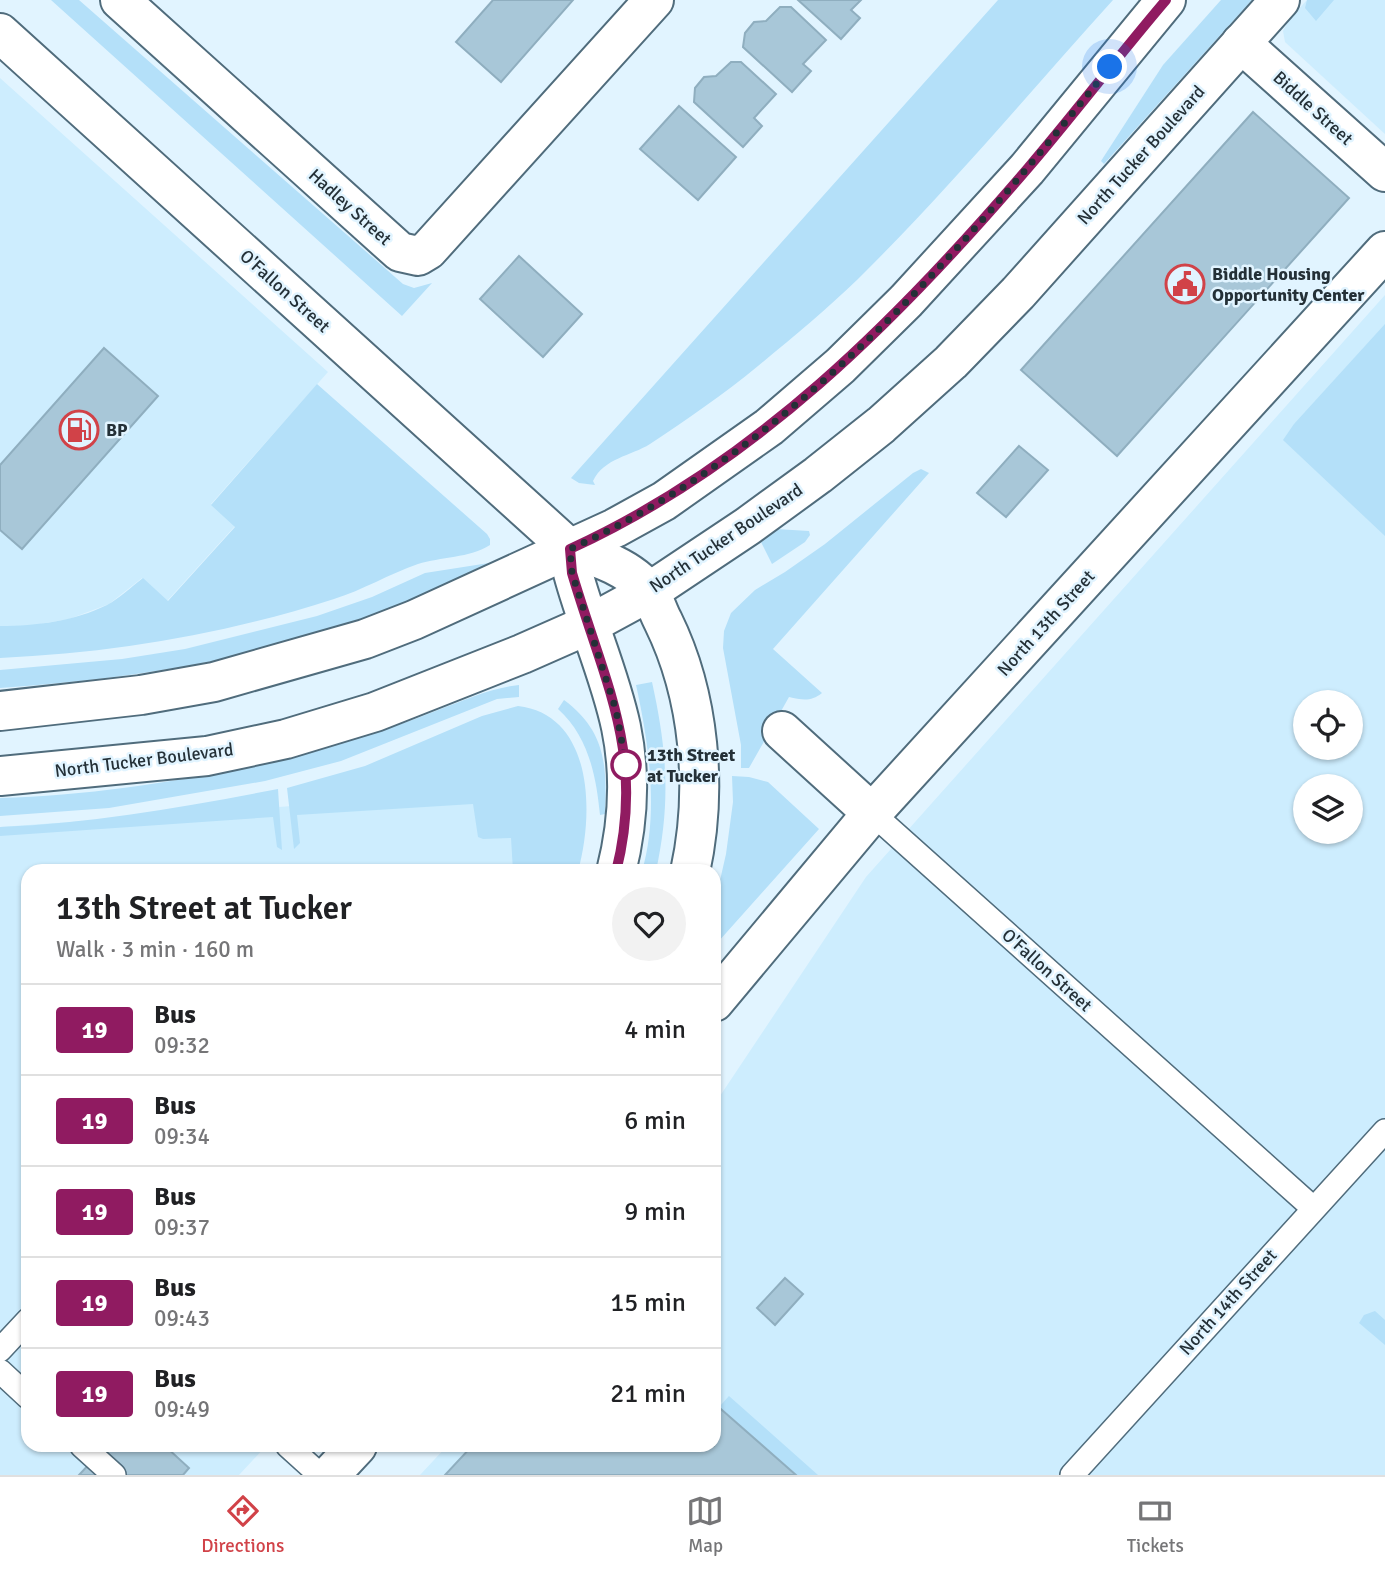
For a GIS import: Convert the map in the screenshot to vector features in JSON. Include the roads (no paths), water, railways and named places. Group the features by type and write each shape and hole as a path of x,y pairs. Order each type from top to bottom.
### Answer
{"main road":[{"name":"Hadley Street","path":"120,0 400,252 418,256 428,250 654,0"},
{"path":"0,710 141,695 214,682 365,639 414,620 615,528 711,470 769,427 840,366 906,302 1045,148 1166,0"},
{"name":"North Tucker Boulevard","path":"0,776 207,755 286,738 375,712 590,624 649,592 818,475 881,425 951,362 1018,293 1280,0"},
{"name":"O'Fallon Street","path":"0,33 570,549"},
{"name":"Biddle Street","path":"1241,43 1385,173"},
{"name":"North 13th Street","path":"721,994 872,813 1385,251"},
{"path":"570,549 600,558 631,576 649,592 669,633 690,699 698,755 700,804 691,864"},
{"path":"570,549 572,573 621,727 627,802 618,864"},
{"name":"O'Fallon Street","path":"782,731 872,813"},
{"path":"330,1475 351,1452"}],"lane":[{"name":"O'Fallon Street","path":"872,813 1313,1208"},
{"name":"North 14th Street","path":"1072,1475 1385,1131"},
{"path":"0,1350 21,1328"},
{"path":"0,1371 21,1390"},
{"path":"89,1452 114,1475"},
{"path":"295,1452 320,1475"}],"place":[{"name":"Biddle Housing Opportunity Center","path":"1185,284"},
{"name":"BP","path":"79,430"},
{"name":"13th Street at Tucker","path":"626,765"}]}
